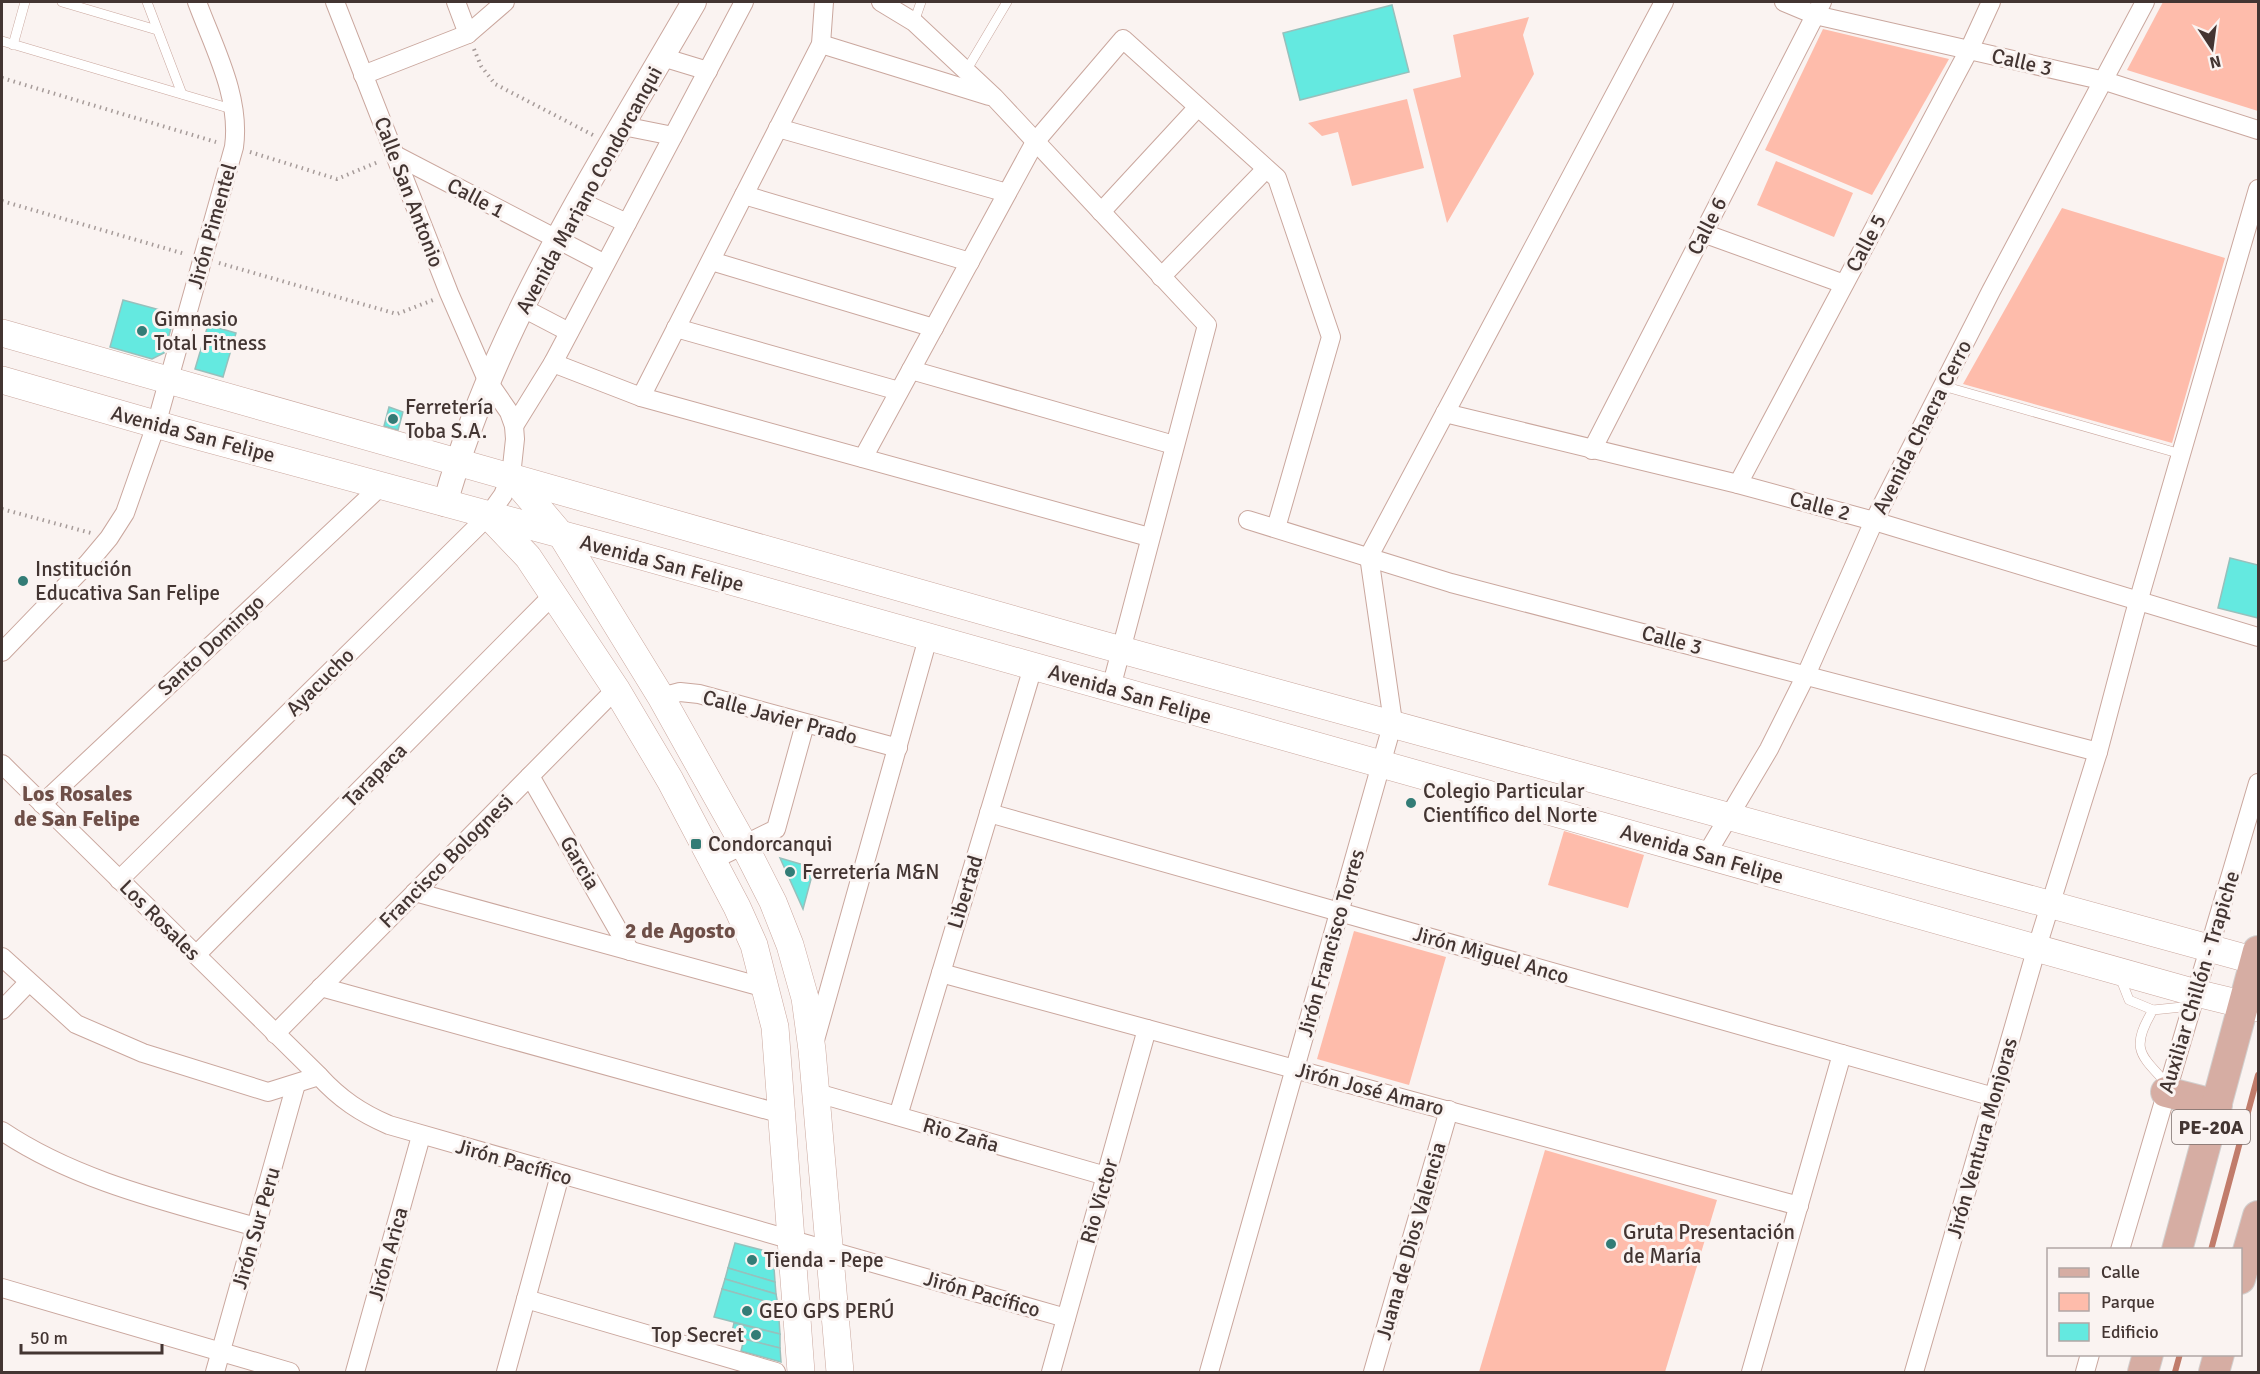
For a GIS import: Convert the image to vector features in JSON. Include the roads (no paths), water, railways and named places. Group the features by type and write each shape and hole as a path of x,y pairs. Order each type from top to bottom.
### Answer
{"main road":[{"name":"Avenida San Felipe","path":"2,333 1122,649 2209,948 2257,956"},
{"name":"Avenida San Felipe","path":"2,380 2119,970 2194,1000 2251,1006"},
{"path":"511,476 562,536 661,697 744,845 773,903 790,945 805,998 812,1050 840,1372"},
{"path":"488,516 528,557 616,689 713,860 754,945 775,1027 793,1241 801,1372"},
{"name":"PE-20A","path":"2178,1248 2217,1105 2251,1006 2257,956"},
{"path":"2167,1088 2217,1105"},
{"path":"2242,1276 2259,1216"},
{"path":"2143,1372 2147,1356"},
{"path":"2214,1372 2218,1356"}],"street":[{"name":"Jirón Pimentel","path":"2,652 109,538 136,486 156,424 234,147 237,127 229,88 197,2"},
{"name":"Calle San Antonio","path":"335,2 449,293 487,380"},
{"path":"456,2 468,34"},
{"path":"363,75 468,34 505,2"},
{"name":"Avenida Mariano Condorcanqui","path":"445,504 457,462 487,380 557,241 694,2"},
{"path":"514,426 553,363 744,2"},
{"path":"641,397 821,44 824,2"},
{"path":"881,2 914,22 993,97 1207,325 1149,537 1111,688"},
{"path":"1393,722 1369,556 1664,2"},
{"name":"Calle 3","path":"1784,2 1819,8 1969,50 2105,81 2259,130"},
{"name":"Calle 5","path":"1738,484 1969,50 1991,2"},
{"name":"Avenida Chacra Cerro","path":"1706,855 1769,749 1806,675 1874,520 1942,386 2145,2"},
{"name":"Calle 6","path":"1592,450 1819,8"},
{"path":"863,458 1035,142 1123,39 1277,178 1331,337 1276,528"},
{"path":"821,44 993,97"},
{"path":"662,57 708,70"},
{"path":"1101,212 1198,107"},
{"path":"778,128 1007,194"},
{"path":"618,135 673,136"},
{"name":"Calle 1","path":"394,155 605,264"},
{"path":"1161,277 1266,169"},
{"name":"Jirón Ventura Monjoras","path":"1914,1372 2037,947 2053,904 2098,753 2138,601 2259,189"},
{"path":"744,195 970,262"},
{"path":"580,202 627,223"},
{"path":"1703,233 1844,284"},
{"path":"711,261 934,328"},
{"path":"523,308 569,332"},
{"path":"676,328 899,391"},
{"path":"553,363 641,397 1149,537"},
{"path":"911,370 1174,445"},
{"path":"487,380 509,412 514,426 511,476"},
{"name":"Calle 2","path":"1445,413 1738,484 1874,520 2259,637"},
{"name":"Ayacucho","path":"119,880 488,516 511,476"},
{"name":"Santo Domingo","path":"42,804 381,486"},
{"name":"Calle 3","path":"1248,520 1451,583 2098,753"},
{"name":"Tarapaca","path":"196,955 554,594"},
{"path":"812,1050 928,638"},
{"name":"Libertad","path":"898,1116 1033,667"},
{"name":"Francisco Bolognesi","path":"275,1034 616,689"},
{"name":"Calle Javier Prado","path":"661,697 680,692 699,694 898,748"},
{"name":"Jirón Francisco Torres","path":"1209,1372 1393,722"},
{"path":"713,860 776,829 805,724"},
{"name":"Los Rosales","path":"2,764 319,1076"},
{"name":"Garcia","path":"530,776 630,951"},
{"name":"Auxiliar Chillón - Trapiche","path":"2121,1248 2259,783"},
{"name":"Jirón Miguel Anco","path":"989,813 1994,1097"},
{"path":"415,892 766,988"},
{"path":"2,957 28,983 76,1024 143,1053 268,1092 319,1076"},
{"name":"Jirón José Amaro","path":"941,973 1799,1206"},
{"path":"2,1010 28,983"},
{"path":"321,987 782,1114"},
{"name":"Rio Victor","path":"1051,1372 1147,1029"},
{"path":"1751,1372 1842,1054"},
{"name":"Jirón Pacífico","path":"319,1076 337,1095 361,1113 421,1136 1066,1318"},
{"name":"Jirón Sur Peru","path":"215,1372 296,1084"},
{"name":"Rio Zaña","path":"817,1093 1106,1176"},
{"name":"Juana de Dios Valencia","path":"1373,1372 1449,1110"},
{"path":"2,1131 41,1156 83,1174 256,1227"},
{"name":"Jirón Arica","path":"355,1372 421,1136"},
{"path":"506,1372 560,1175"},
{"path":"2,1288 290,1372"},
{"path":"525,1299 776,1372"},
{"path":"2085,1372 2089,1356"}],"lane":[{"path":"13,45 25,2"},
{"path":"62,2 157,30"},
{"path":"147,2 182,94"},
{"path":"914,22 921,2"},
{"path":"966,71 1007,2"},
{"path":"2,41 235,110"},
{"path":"1942,386 2181,454"},
{"path":"2119,970 2129,1000 2153,1010 2194,1000"},
{"path":"2153,1010 2139,1049 2167,1088"}],"waterway":[{"path":"2212,1248 2258,1075"},
{"path":"2175,1372 2179,1356"}],"place":[{"name":"Gimnasio Total Fitness","path":"142,331"},
{"name":"Ferretería Toba S.A.","path":"393,419"},
{"name":"Institución Educativa San Felipe","path":"23,581"},
{"name":"Colegio Particular Científico del Norte","path":"1411,803"},
{"name":"Condorcanqui","path":"696,844"},
{"name":"Ferretería M&N","path":"790,872"},
{"name":"Gruta Presentación de María","path":"1611,1244"},
{"name":"Tienda - Pepe","path":"752,1260"},
{"name":"GEO GPS PERÚ","path":"747,1311"},
{"name":"Top Secret","path":"756,1335"}],"district":[{"name":"Los Rosales de San Felipe","path":"77,806"},
{"name":"2 de Agosto","path":"680,930"}]}
